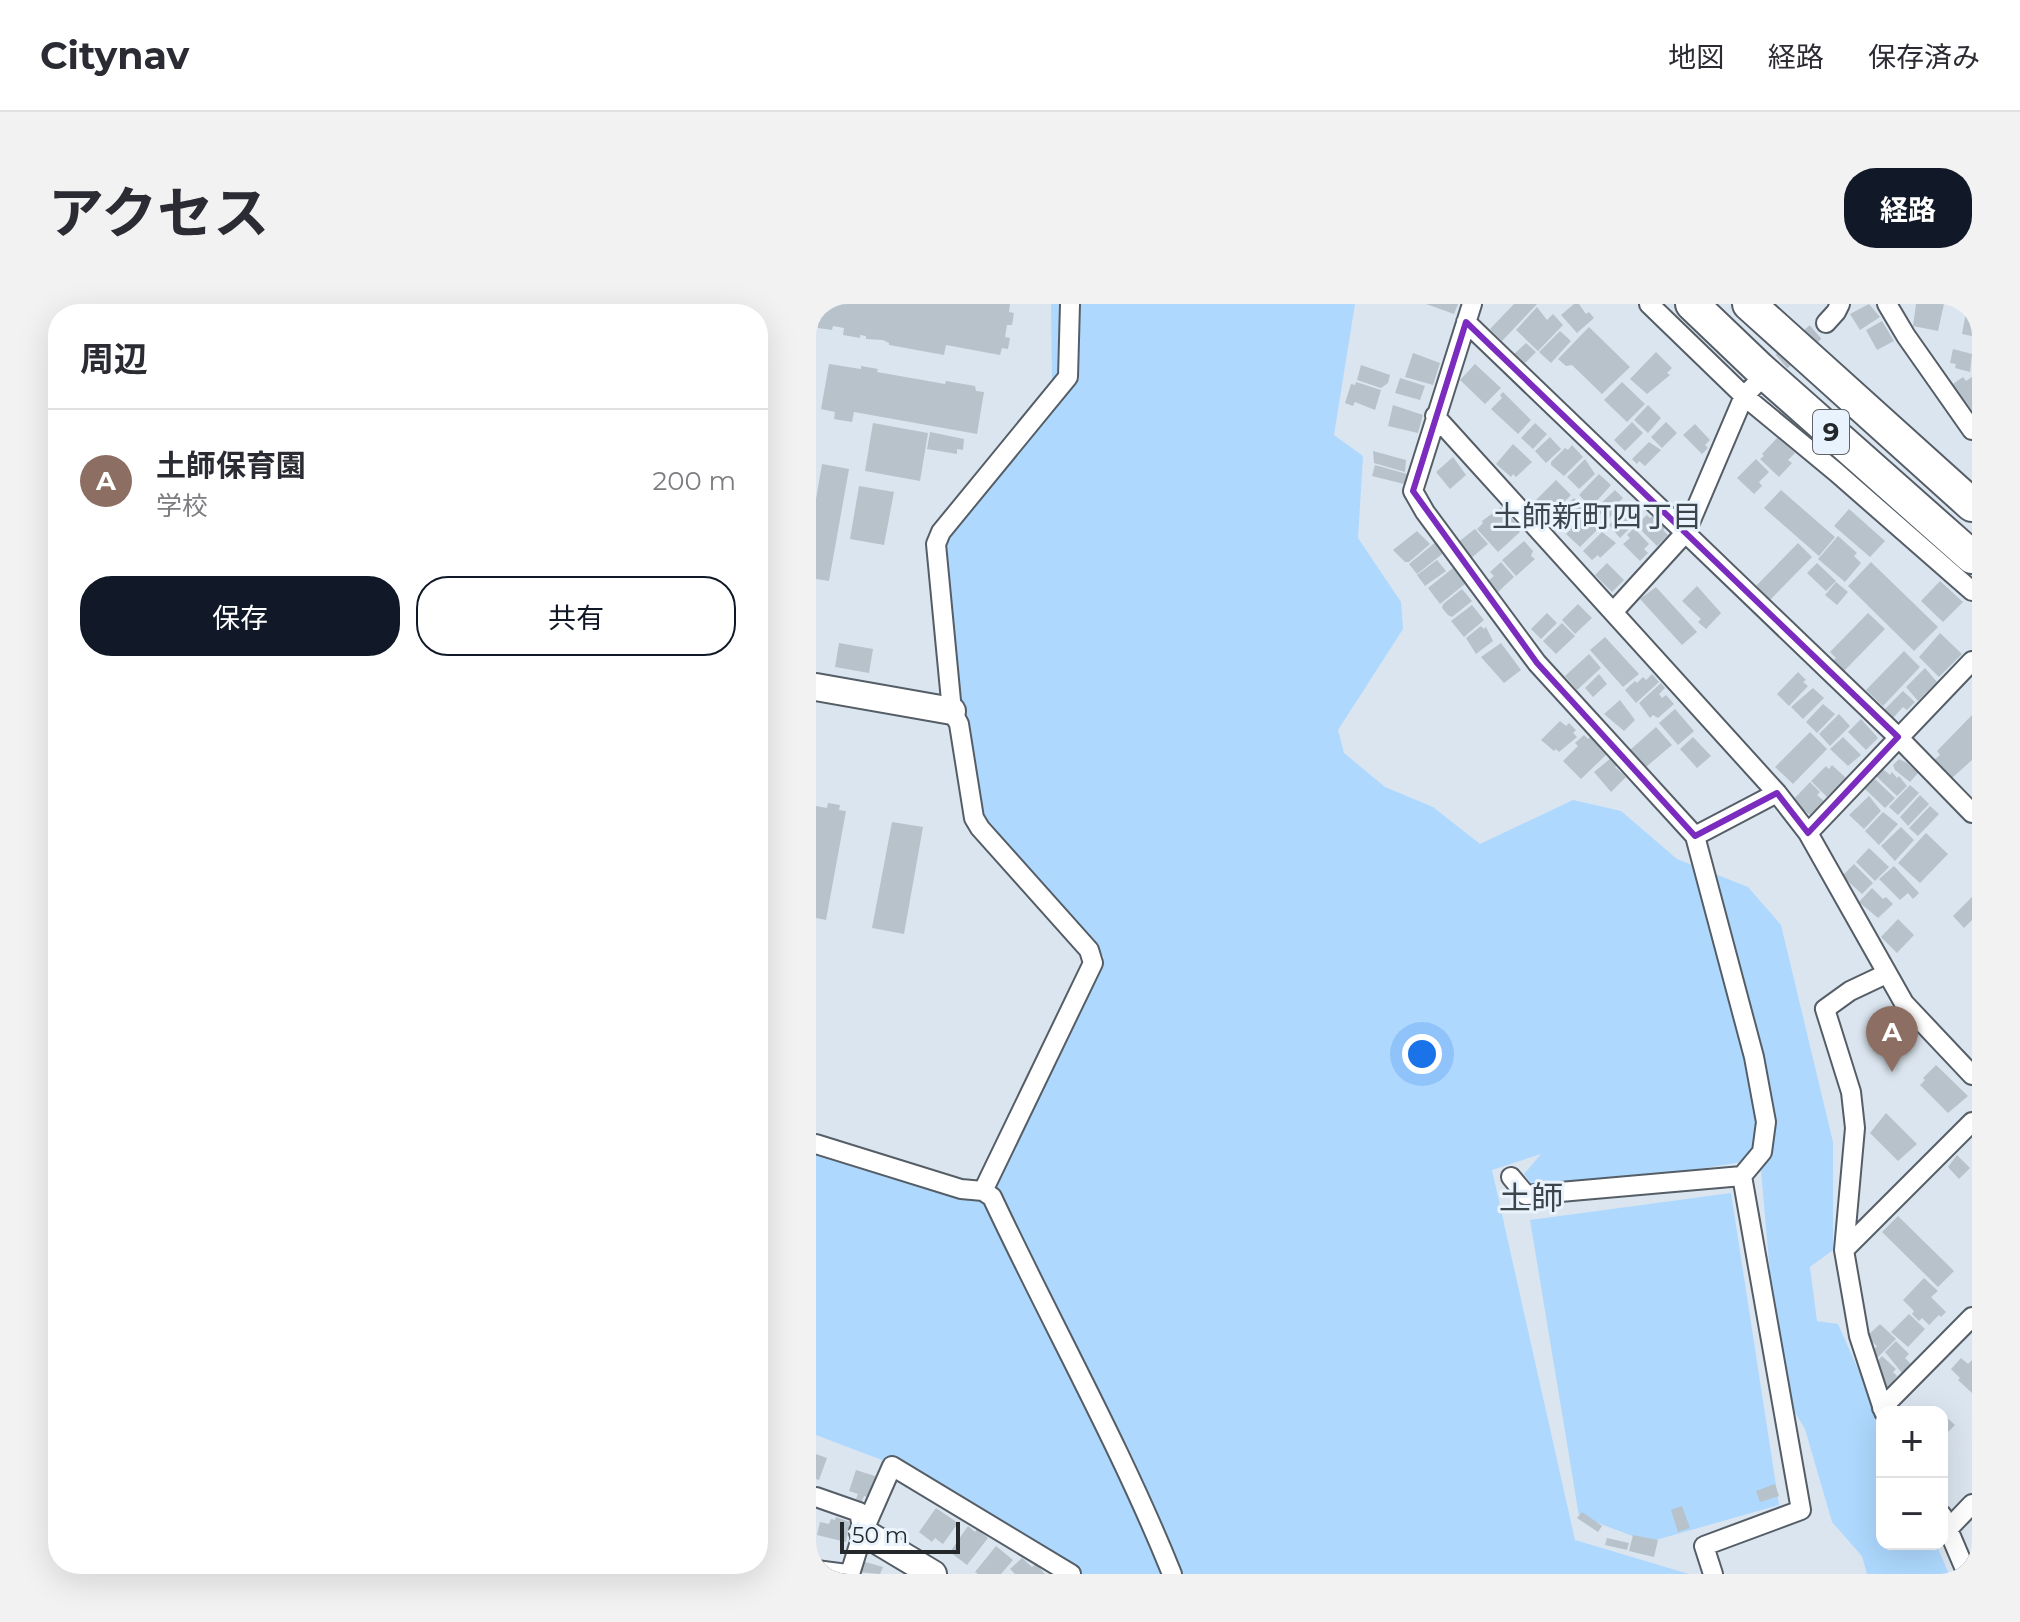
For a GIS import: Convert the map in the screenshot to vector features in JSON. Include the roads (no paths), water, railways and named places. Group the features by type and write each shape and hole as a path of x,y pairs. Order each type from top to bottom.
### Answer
{"highway":[{"name":"9","path":"1692,304 1760,369 1972,557"},
{"name":"9","path":"1714,304 1805,388 1972,505"},
{"name":"9","path":"1749,304 1972,533"},
{"name":"9","path":"1770,304 1833,364 1972,483"}],"street":[{"path":"983,1191 1093,963 1089,950 974,818 959,724 952,711 936,544 941,532 1068,377 1070,304"},
{"path":"1649,304 1750,389 1972,591"},
{"path":"1887,304 1972,430"},
{"path":"1511,1177 1526,1195 1742,1176 1762,1152 1766,1122 1754,1057 1695,836 1537,663 1425,512 1413,491 1469,313 1972,813"},
{"path":"1614,611 1686,532 1750,389"},
{"path":"1435,416 1777,793 1808,833 1904,1003 1972,1075"},
{"path":"1808,833 1972,661"},
{"path":"816,687 952,711"},
{"path":"1695,836 1777,793"},
{"path":"1882,1406 1859,1336 1844,1250 1855,1128 1851,1092 1825,1009 1850,991 1886,974"},
{"path":"1844,1250 1972,1122"},
{"path":"816,1144 961,1189 983,1191 992,1197 1121,1461 1172,1574"},
{"path":"1713,1574 1704,1546 1801,1510 1742,1176"},
{"path":"1887,1406 1972,1317"},
{"path":"816,1570 849,1574 863,1532 892,1466 1071,1574"},
{"path":"816,1497 859,1512 863,1532 933,1574"},
{"path":"1948,1520 1972,1504"},
{"path":"1948,1526 1967,1574"}],"tunnel":[{"path":"1761,379 1826,323"}],"place":[{"name":"土師保育園","path":"1892,1072"}],"district":[{"name":"土師新町四丁目","path":"1597,516"},
{"name":"土師","path":"1531,1197"}]}
